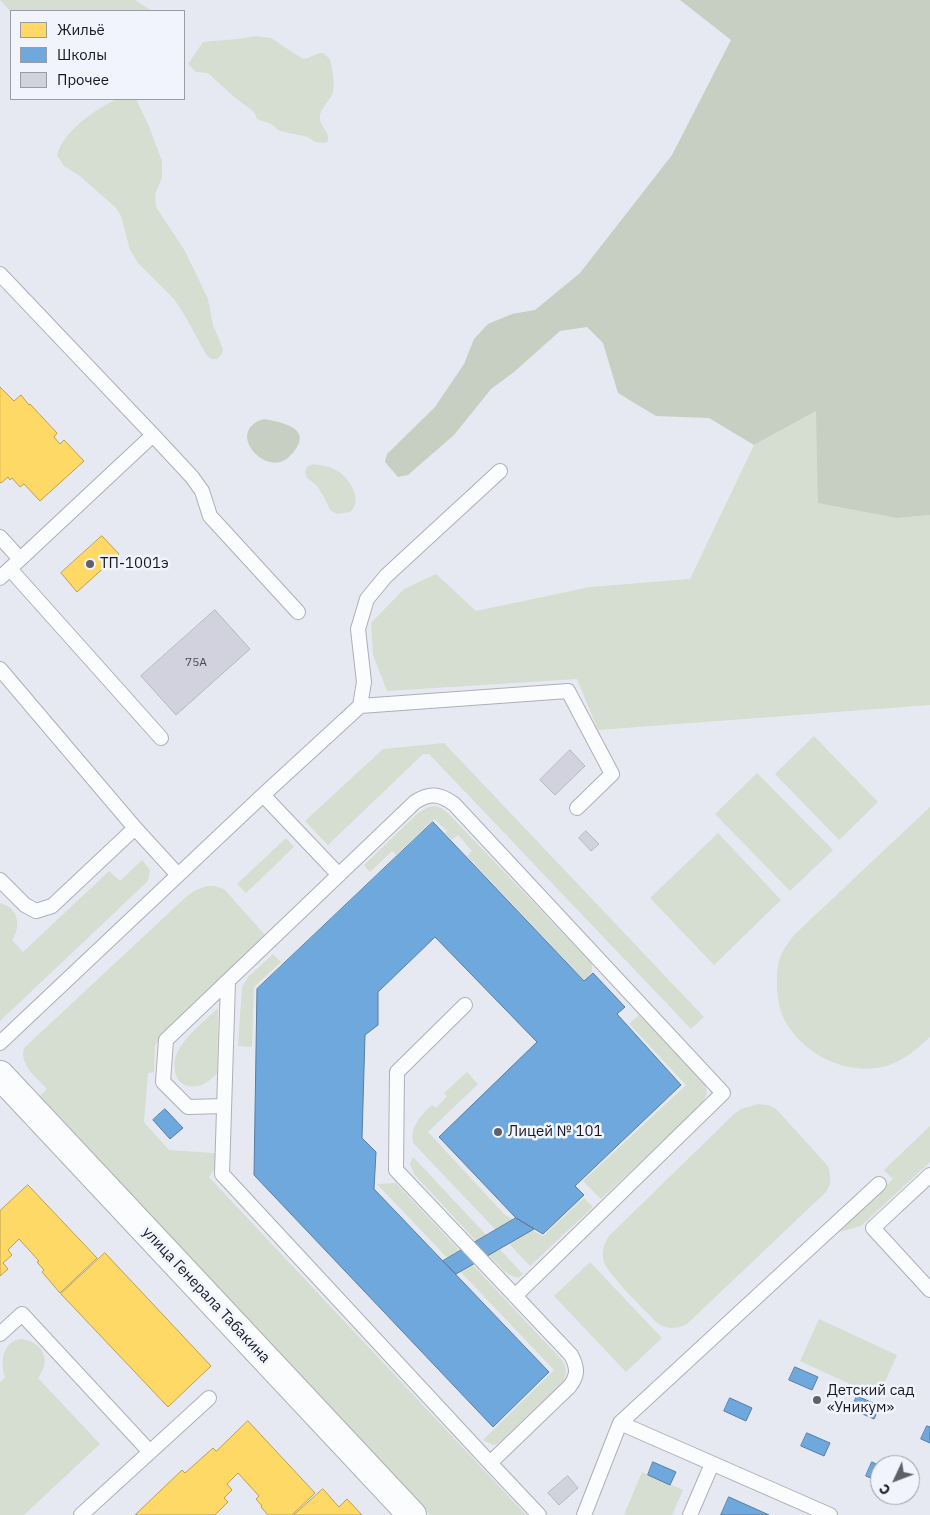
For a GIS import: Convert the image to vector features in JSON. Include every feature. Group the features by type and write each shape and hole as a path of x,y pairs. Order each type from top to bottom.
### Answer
{"street":[{"name":"улица Генерала Табакина","path":"0,1075 412,1515"}],"lane":[{"path":"0,274 192,477 202,491 210,516 298,612"},
{"path":"10,568 153,435"},
{"path":"360,706 364,682 358,629 367,600 386,576 500,471"},
{"path":"0,537 10,568 162,738"},
{"path":"0,669 135,828 178,875"},
{"path":"0,1043 263,794 360,706 568,691 612,774 577,808"},
{"path":"263,794 339,875"},
{"path":"224,1106 188,1107 163,1082 166,1040 415,802 427,796 443,797 460,812 723,1093 515,1296"},
{"path":"0,880 25,906 36,911 52,906 135,828"},
{"path":"228,981 222,1174 538,1515"},
{"path":"465,1005 397,1072 396,1170 571,1355 577,1371 575,1379 569,1387 490,1462"},
{"path":"930,1175 873,1228 930,1290"},
{"path":"584,1515 620,1423 879,1184"},
{"path":"0,1334 22,1314 150,1452"},
{"path":"82,1515 209,1398"},
{"path":"620,1423 830,1515"},
{"path":"690,1515 712,1464"}],"green space":[{"path":"0,0 135,0 150,10 10,10"},
{"path":"680,0 930,0 930,515 898,518 818,503 816,411 754,445 709,418 656,416 618,393 603,343 587,327 560,331 514,372 491,389 454,435 408,475 398,477 385,462 387,454 435,407 464,364 474,339 488,324 512,314 535,310 580,273 672,155 731,40"},
{"path":"256,36 271,38 303,59 323,53 330,59 334,87 332,95 320,115 321,122 327,132 328,141 325,143 315,142 308,137 280,131 271,124 257,119 254,112 208,73 196,72 188,64 203,42"},
{"path":"115,100 136,100 148,124 162,161 162,178 155,194 156,207 185,251 208,299 213,325 223,349 222,354 217,359 207,356 174,299 138,263 130,250 121,216 116,208 80,176 64,166 57,155 60,146 73,129"},
{"path":"816,411 898,518 930,515 930,705 598,730 577,679 387,691 373,655 371,623 404,589 436,574 476,611 590,587 690,579 754,445"},
{"path":"264,419 289,426 299,434 300,440 297,448 289,457 280,462 270,462 261,458 253,451 248,442 248,433 252,425"},
{"path":"313,464 336,470 350,483 356,501 350,512 337,514 330,510 317,486 306,477 305,471 307,467"},
{"path":"814,736 878,802 839,840 775,774"},
{"path":"444,743 704,1017 691,1029 429,754 423,754 328,845 305,821 383,749"},
{"path":"757,773 833,850 790,891 715,814"},
{"path":"435,806 448,813 592,964 592,972 584,980 467,856 472,851 458,835 452,840 445,833 447,831 434,819 396,855 392,851 370,872 364,865 418,813 428,807"},
{"path":"930,807 930,1037 906,1057 889,1065 859,1069 830,1061 816,1054 804,1044 793,1033 783,1017 777,989 778,967 781,955 794,935"},
{"path":"718,833 781,900 714,965 650,898"},
{"path":"286,838 294,847 246,893 237,884"},
{"path":"142,860 150,870 148,881 0,1021 0,903 11,908 14,913 17,929 12,940 23,952 109,871 120,881"},
{"path":"206,886 224,889 266,936 155,1045 154,1072 148,1073 144,1122 169,1150 217,1154 216,1167 209,1177 526,1515 430,1515 40,1096 47,1089 26,1066 23,1054 24,1048 187,896"},
{"path":"273,954 281,962 254,987 252,1047 238,1046 242,987 249,976"},
{"path":"218,1008 217,1074 208,1082 200,1085 190,1086 184,1084 176,1076 175,1063 178,1051 191,1033"},
{"path":"639,1015 705,1085 707,1093 702,1104 601,1199 583,1181 686,1085 629,1024"},
{"path":"467,1072 478,1084 428,1132 505,1215 543,1236 584,1198 593,1207 530,1266 414,1144 414,1127 420,1117 432,1105 436,1108 447,1096 444,1093"},
{"path":"758,1104 768,1105 776,1109 828,1166 830,1179 828,1189 687,1324 672,1328 665,1327 657,1323 607,1268 603,1255 606,1242 609,1236 734,1114 741,1109"},
{"path":"930,1126 930,1162 861,1226 839,1232 893,1179 884,1170"},
{"path":"413,1157 523,1274 518,1278 503,1270 414,1174 410,1164"},
{"path":"396,1183 561,1359 565,1367 566,1373 563,1382 498,1444 493,1445 483,1440 554,1370 377,1184"},
{"path":"590,1262 662,1338 626,1372 554,1296"},
{"path":"819,1319 897,1355 878,1397 800,1361"},
{"path":"20,1339 34,1343 43,1352 45,1358 44,1365 38,1378 100,1444 24,1515 0,1515 0,1382 5,1377 3,1359 6,1349 14,1341"},
{"path":"642,1472 683,1490 672,1515 624,1515"}],"building: Жильё":[{"path":"0,387 14,401 21,395 57,433 54,437 60,444 64,440 84,461 40,501 24,484 20,487 12,478 10,480 8,477 0,482"},
{"name":"ТП-1001э","path":"102,536 119,554 77,592 61,573"},
{"path":"28,1185 97,1258 60,1293 42,1272 44,1270 37,1262 39,1261 19,1239 8,1250 12,1255 3,1263 8,1269 0,1276 0,1211"},
{"path":"105,1253 211,1366 168,1407 61,1294"},
{"path":"248,1421 315,1493 292,1515 268,1515 256,1499 259,1496 238,1473 227,1484 232,1490 224,1498 228,1502 215,1515 135,1515 182,1470 185,1473 213,1448 216,1451"},
{"path":"323,1489 339,1507 347,1499 362,1515 294,1515"}],"building: Школы":[{"path":"433,822 584,981 593,973 625,1007 617,1014 681,1085 575,1186 584,1195 543,1234 516,1218 439,1137 537,1042 435,937 378,992 378,1025 365,1035 362,1138 376,1152 374,1189 549,1372 493,1427 254,1175 257,989"},
{"path":"165,1109 183,1128 170,1139 153,1120"},
{"path":"516,1218 534,1229 456,1274 443,1261"},
{"path":"795,1367 818,1377 812,1390 789,1380"},
{"path":"857,1396 880,1406 874,1419 851,1409"},
{"path":"730,1398 752,1408 746,1421 724,1411"},
{"path":"927,1426 930,1427 930,1443 921,1439"},
{"path":"807,1433 830,1443 824,1456 801,1446"},
{"path":"653,1462 676,1472 670,1485 648,1475"},
{"path":"870,1467 870,1478 866,1476"},
{"path":"729,1497 769,1515 721,1515"}],"building: Прочее":[{"path":"215,610 250,649 176,715 141,676"},
{"path":"570,750 585,766 555,795 540,780"},
{"path":"586,831 599,844 591,851 579,838"},
{"path":"568,1476 578,1488 559,1505 548,1493"}],"place":[{"name":"ТП-1001э","path":"90,564"},
{"name":"Лицей № 101","path":"498,1132"},
{"name":"Детский сад «Уникум»","path":"817,1400"}]}
